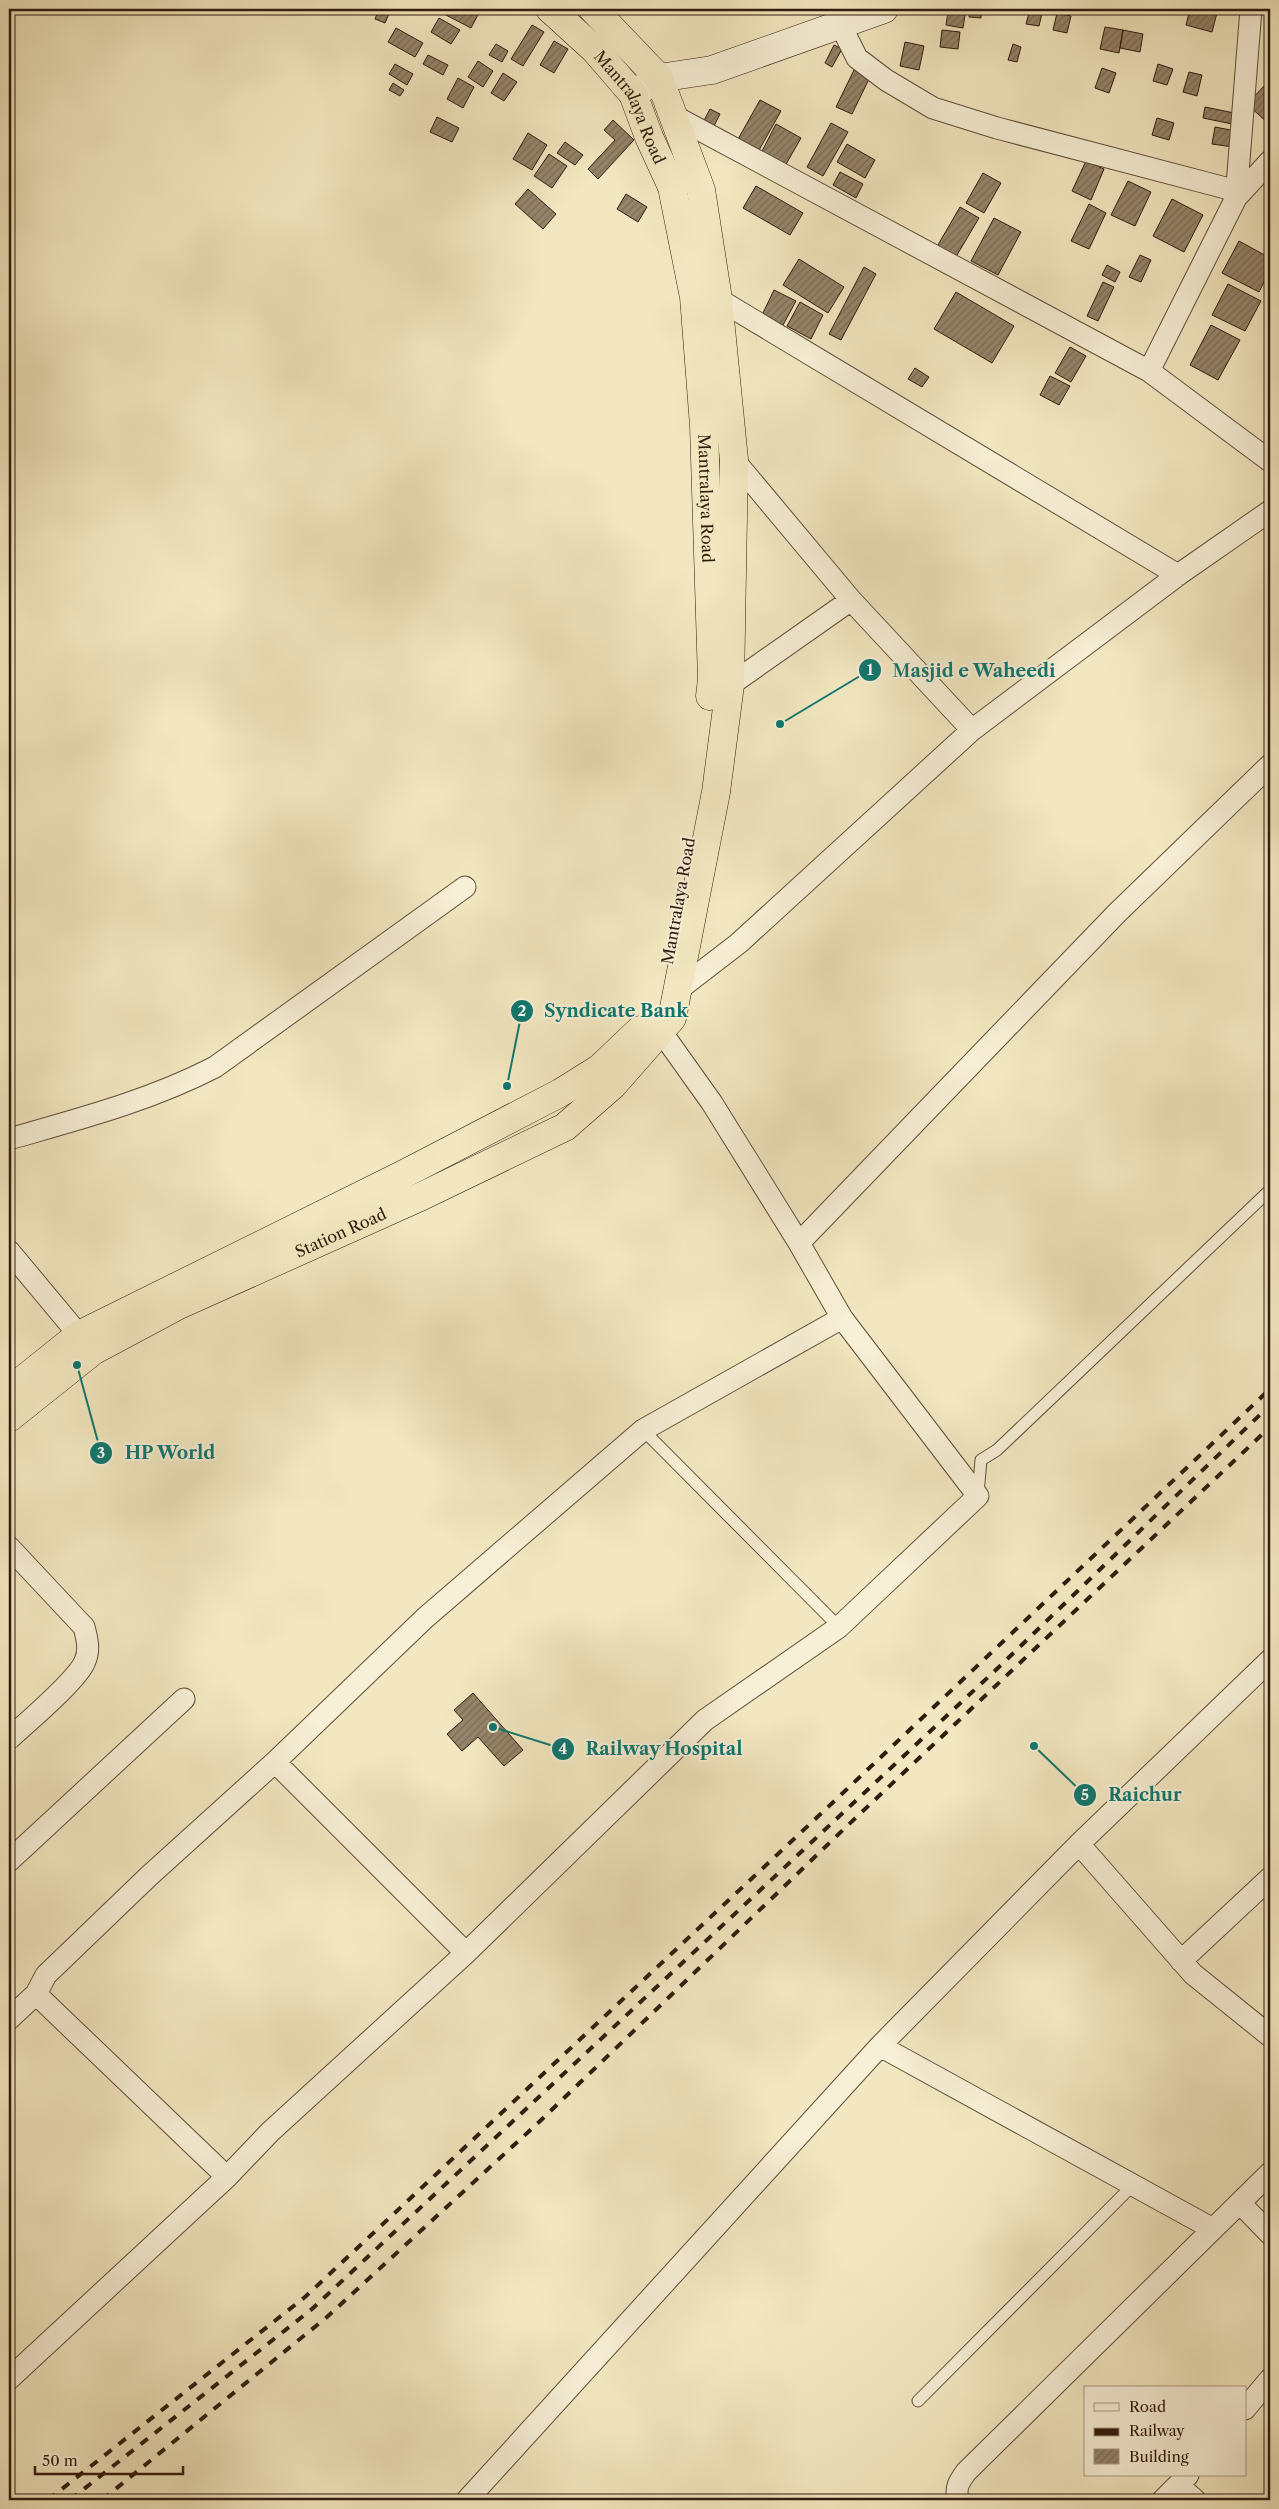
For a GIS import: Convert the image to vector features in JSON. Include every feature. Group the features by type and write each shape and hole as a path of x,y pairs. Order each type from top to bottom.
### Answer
{"highway":[{"name":"Mantralaya Road","path":"550,9 595,50 633,94 648,136 672,187 694,297 704,426 712,679 697,796 685,851 658,1010 653,1027"},
{"name":"Mantralaya Road","path":"593,9 660,78 701,190 718,299 734,460 730,685 716,792 672,1018 653,1027"},
{"name":"Station Road","path":"9,1391 79,1335 404,1174 560,1093 600,1068 653,1027"},
{"name":"Station Road","path":"9,1418 93,1351 179,1305 420,1197 565,1127 613,1085 653,1027"}],"main road":[{"path":"633,94 660,78 712,70 884,9"}],"street":[{"path":"1237,194 1250,9"},
{"path":"840,24 857,58 886,80 933,108 997,128 1237,194"},
{"path":"674,116 1149,371 1270,461"},
{"path":"1149,371 1237,194 1270,161"},
{"path":"718,299 1178,575"},
{"path":"734,460 852,600 972,730"},
{"path":"678,990 739,944 972,730 1178,575 1270,511"},
{"path":"730,685 852,600"},
{"path":"799,1243 1117,913 1270,765"},
{"path":"9,1139 135,1102 182,1084 214,1068 465,887"},
{"path":"9,2378 227,2177 270,2132 466,1953 705,1720 839,1627 978,1496 842,1318 799,1243 712,1103 653,1027"},
{"path":"9,1251 79,1335"},
{"path":"9,2019 36,1994 46,1975 142,1882 276,1762 425,1618 643,1430 842,1318"},
{"path":"9,1547 84,1627 88,1644 85,1661 77,1674 9,1739"},
{"path":"467,2500 880,2046 1079,1844 1270,1660"},
{"path":"9,1862 184,1699"},
{"path":"276,1762 466,1953"},
{"path":"1079,1844 1193,1974 1270,2036"},
{"path":"1181,1961 1270,1878"},
{"path":"36,1994 227,2177"},
{"path":"880,2046 1212,2229"},
{"path":"958,2500 956,2491 966,2472 1270,2173"},
{"path":"1240,2203 1270,2234"},
{"path":"1246,2408 1267,2390"},
{"path":"1163,2500 1184,2481 1195,2500"}],"lane":[{"path":"978,1496 981,1460 997,1450 1270,1190"},
{"path":"643,1430 839,1627"},
{"path":"918,2401 1132,2186"}],"building":[{"path":"379,9 391,9 385,23 375,19"},
{"path":"447,9 481,9 471,28 444,14"},
{"path":"970,9 981,9 981,18 969,17"},
{"path":"1030,9 1043,9 1039,26 1026,24"},
{"path":"1190,9 1218,9 1212,32 1186,25"},
{"path":"948,12 965,15 963,28 946,25"},
{"path":"1057,13 1071,16 1067,33 1053,30"},
{"path":"439,18 460,30 451,44 431,32"},
{"path":"532,25 544,32 523,66 511,59"},
{"path":"1105,27 1123,30 1119,53 1100,49"},
{"path":"396,28 423,43 415,57 388,42"},
{"path":"942,30 960,32 958,49 940,47"},
{"path":"1123,30 1143,34 1140,52 1120,48"},
{"path":"554,41 568,49 554,73 540,65"},
{"path":"905,42 924,46 919,70 900,66"},
{"path":"496,44 508,51 502,62 489,55"},
{"path":"1013,44 1021,47 1017,62 1008,60"},
{"path":"834,45 842,49 832,67 825,63"},
{"path":"428,55 448,65 443,75 423,64"},
{"path":"478,61 493,71 483,87 468,77"},
{"path":"395,64 413,74 407,85 389,74"},
{"path":"1158,64 1173,69 1167,85 1153,81"},
{"path":"1102,68 1116,73 1109,93 1095,88"},
{"path":"854,70 870,77 852,114 836,107"},
{"path":"1189,72 1202,75 1197,96 1183,92"},
{"path":"503,73 517,82 504,101 491,93"},
{"path":"458,78 474,87 463,108 447,99"},
{"path":"393,83 404,90 400,96 389,90"},
{"path":"1267,83 1270,86 1270,125 1247,104"},
{"path":"760,100 781,111 754,159 733,148"},
{"path":"1205,107 1244,115 1242,126 1203,118"},
{"path":"710,109 720,114 709,136 699,130"},
{"path":"437,117 459,128 452,142 430,132"},
{"path":"1157,118 1174,123 1169,140 1152,135"},
{"path":"613,120 634,140 598,179 588,169 615,140 604,130"},
{"path":"831,123 848,132 823,176 807,167"},
{"path":"776,124 801,138 785,166 761,153"},
{"path":"1215,127 1236,131 1233,147 1212,144"},
{"path":"528,133 547,145 532,170 513,159"},
{"path":"565,142 583,155 575,165 557,153"},
{"path":"847,144 875,160 865,178 837,162"},
{"path":"549,154 567,166 552,188 534,176"},
{"path":"1086,161 1104,169 1091,200 1072,191"},
{"path":"840,172 863,184 856,198 833,185"},
{"path":"983,173 1001,183 984,213 966,203"},
{"path":"1128,181 1151,192 1135,226 1111,215"},
{"path":"756,186 803,213 790,235 743,208"},
{"path":"528,189 556,214 543,229 515,204"},
{"path":"626,194 647,207 638,222 617,209"},
{"path":"1172,199 1203,215 1184,252 1153,236"},
{"path":"1089,204 1106,213 1089,249 1071,241"},
{"path":"960,207 979,218 954,260 935,250"},
{"path":"994,218 1021,232 998,275 971,261"},
{"path":"1239,241 1270,258 1270,270 1259,292 1222,273"},
{"path":"1140,255 1151,260 1141,282 1129,277"},
{"path":"799,259 844,287 828,313 783,285"},
{"path":"1107,265 1120,272 1115,282 1102,275"},
{"path":"864,267 876,274 841,340 829,334"},
{"path":"1103,282 1114,287 1098,321 1087,316"},
{"path":"1228,284 1261,301 1245,331 1212,315"},
{"path":"774,290 796,301 783,325 762,315"},
{"path":"956,292 1014,326 992,363 934,329"},
{"path":"800,302 823,315 811,339 787,326"},
{"path":"1211,325 1240,340 1218,380 1190,365"},
{"path":"1070,347 1086,356 1071,382 1055,373"},
{"path":"915,368 929,377 922,387 908,379"},
{"path":"1050,376 1070,386 1059,405 1040,395"},
{"path":"473,1693 523,1750 504,1766 478,1737 462,1751 447,1734 463,1720 454,1710"}],"railway":[{"path":"48,2500 305,2297 827,1808 1270,1389"},
{"path":"70,2500 312,2309 1000,1666 1270,1405"},
{"path":"102,2500 327,2317 538,2123 846,1827 1270,1427"}],"place":[{"name":"Ｍasjid e Waheedi","path":"780,724"},
{"name":"Syndicate Bank","path":"507,1086"},
{"name":"HP World","path":"77,1365"},
{"name":"Railway Hospital","path":"493,1727"},
{"name":"Raichur","path":"1034,1746"}]}
